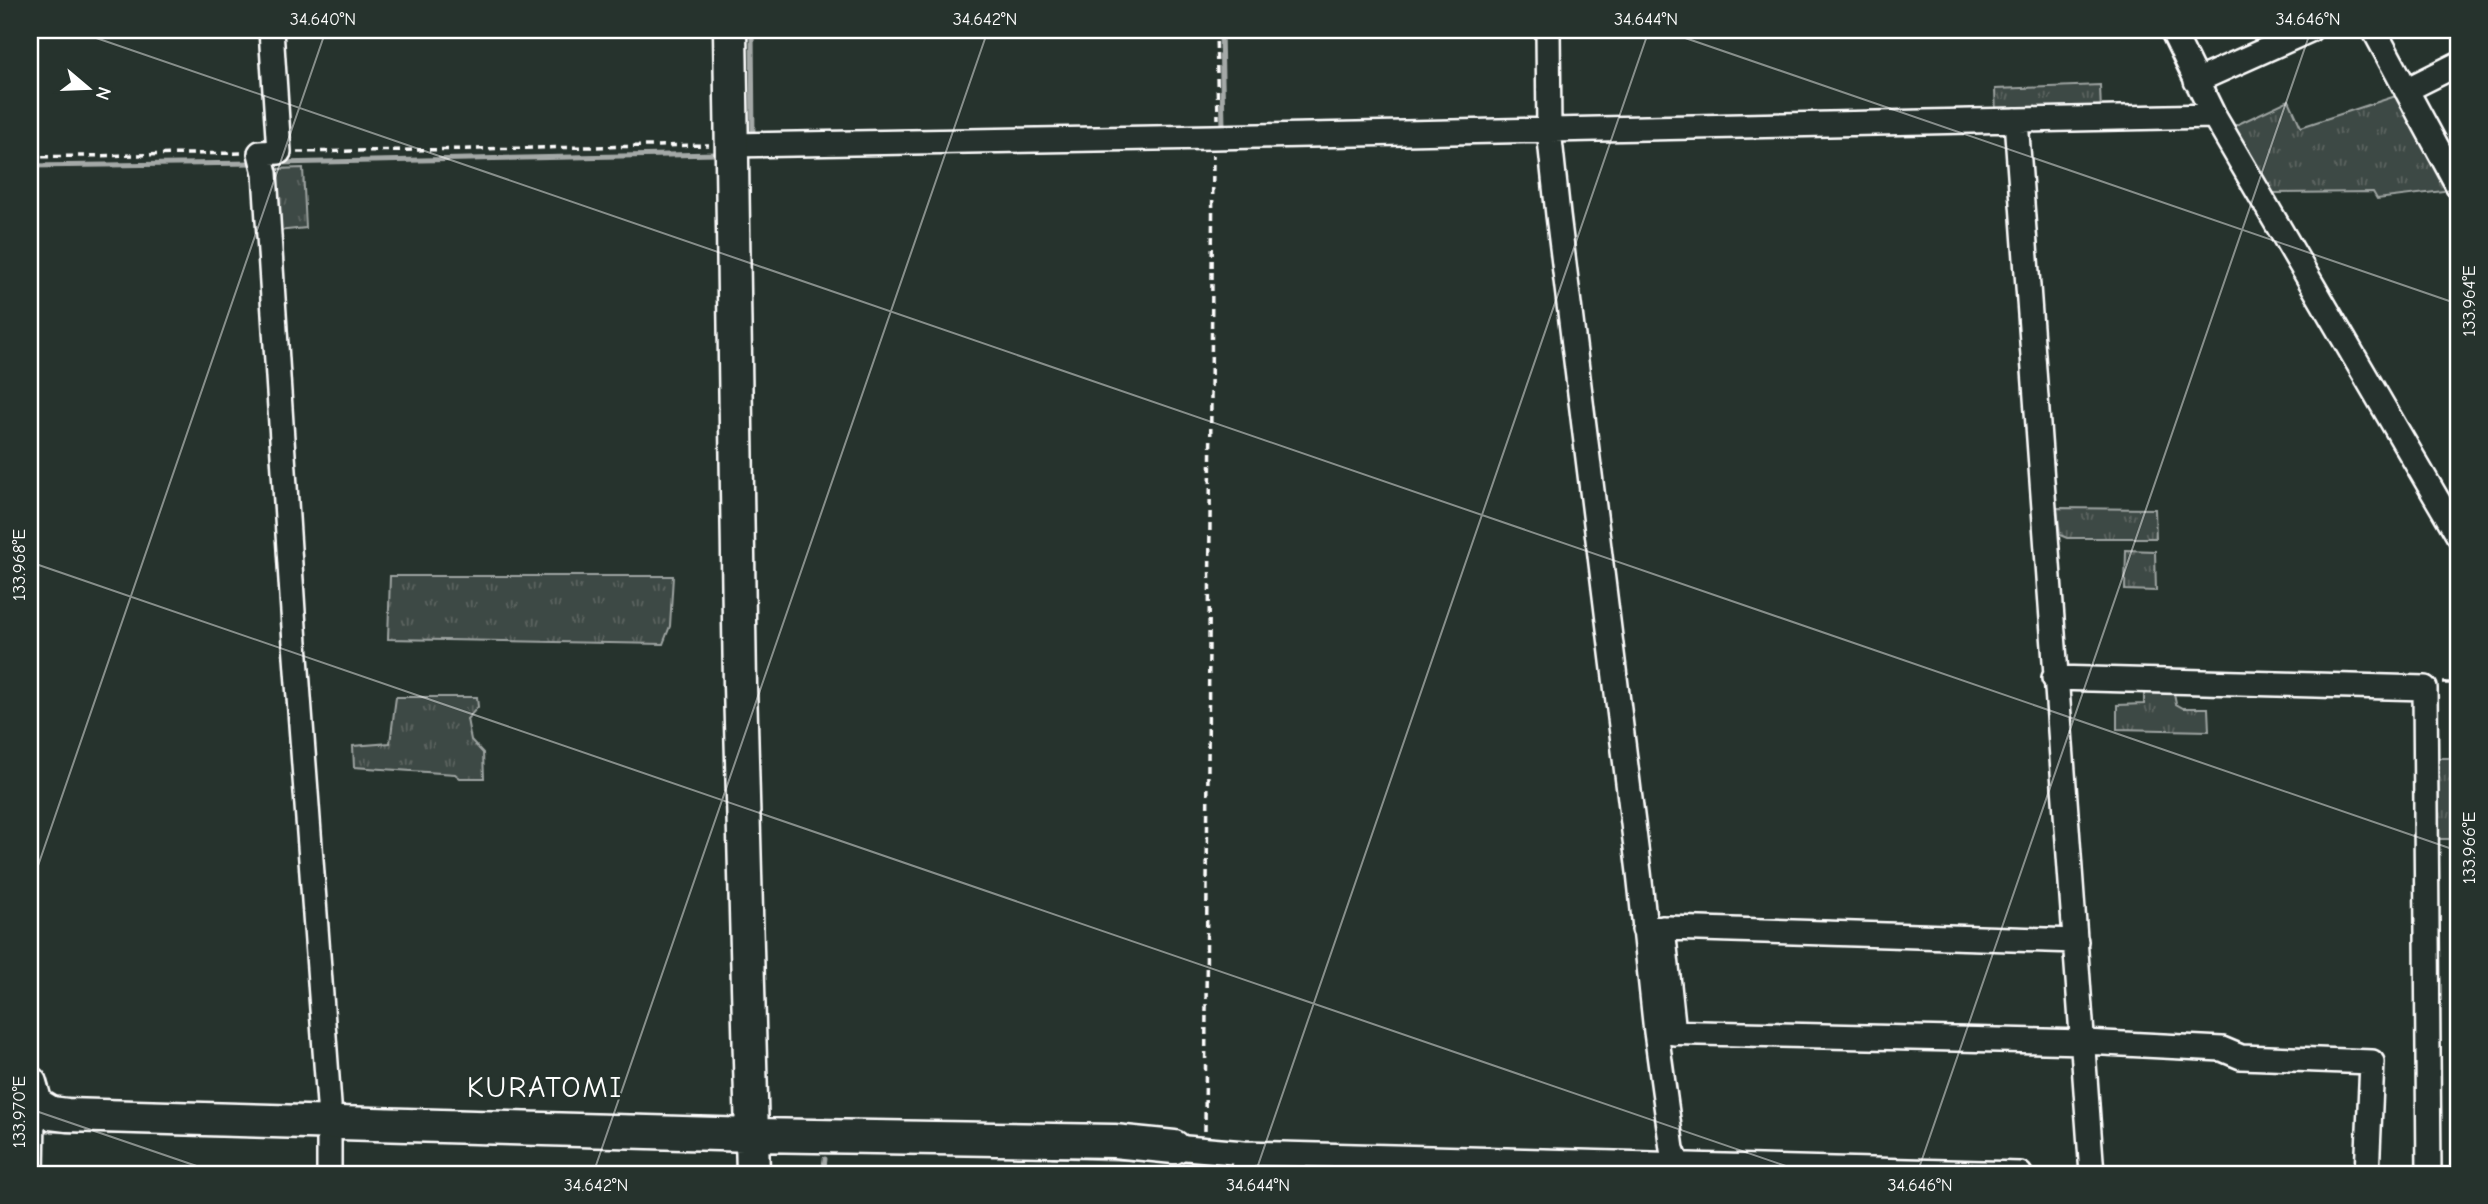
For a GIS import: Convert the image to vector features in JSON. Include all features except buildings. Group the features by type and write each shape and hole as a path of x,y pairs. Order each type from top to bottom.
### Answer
{"street":[{"path":"271,30 267,156 330,1154 329,1174"},
{"path":"730,30 740,685 754,1174"},
{"path":"1549,30 1549,130 1637,858 1653,929 1665,1032 1672,1149 1681,1170"},
{"path":"2172,30 2214,116 2458,535"},
{"path":"2196,81 2309,30"},
{"path":"2374,30 2457,181"},
{"path":"2406,90 2458,64"},
{"path":"732,145 1216,143 1549,130 2214,116"},
{"path":"2016,120 2062,679 2076,941 2088,1042 2092,1174"},
{"path":"2062,679 2425,688 2429,1174"},
{"path":"1653,929 2076,941"},
{"path":"1665,1032 2088,1042 2222,1049 2241,1057 2372,1062 2367,1174"},
{"path":"32,1174 33,1111 328,1133 752,1135 1114,1141 1189,1149 1244,1163 2020,1174"}],"path":[{"path":"1189,1149 1216,143 1216,30"},
{"path":"30,157 267,156 732,145"}],"green space":[{"path":"2100,85 2101,112 1996,117 1995,89"},
{"path":"2402,94 2452,190 2377,199 2373,192 2273,193 2234,126 2289,100 2301,127"},
{"path":"303,168 306,228 277,231 275,169"},
{"path":"2057,508 2155,509 2156,538 2067,538 2060,535"},
{"path":"2126,550 2155,551 2156,591 2125,590"},
{"path":"390,576 673,576 670,626 663,644 388,639"},
{"path":"2144,688 2173,689 2176,704 2183,708 2208,708 2209,731 2117,729 2117,705 2144,704"},
{"path":"396,697 477,697 478,707 467,719 471,740 483,753 484,778 354,767 353,746 390,743"},
{"path":"2436,758 2458,758 2458,839 2436,839"}],"waterway":[{"path":"752,30 753,139"},
{"path":"1221,30 1223,126"},
{"path":"276,163 717,154"},
{"path":"30,166 255,163"},
{"path":"37,1130 297,1137"},
{"path":"1052,1156 1137,1159"},
{"path":"823,1174 825,1159"},
{"path":"1175,1160 1217,1162"}],"district":[{"name":"KURATOMI","path":"545,1087"}]}
